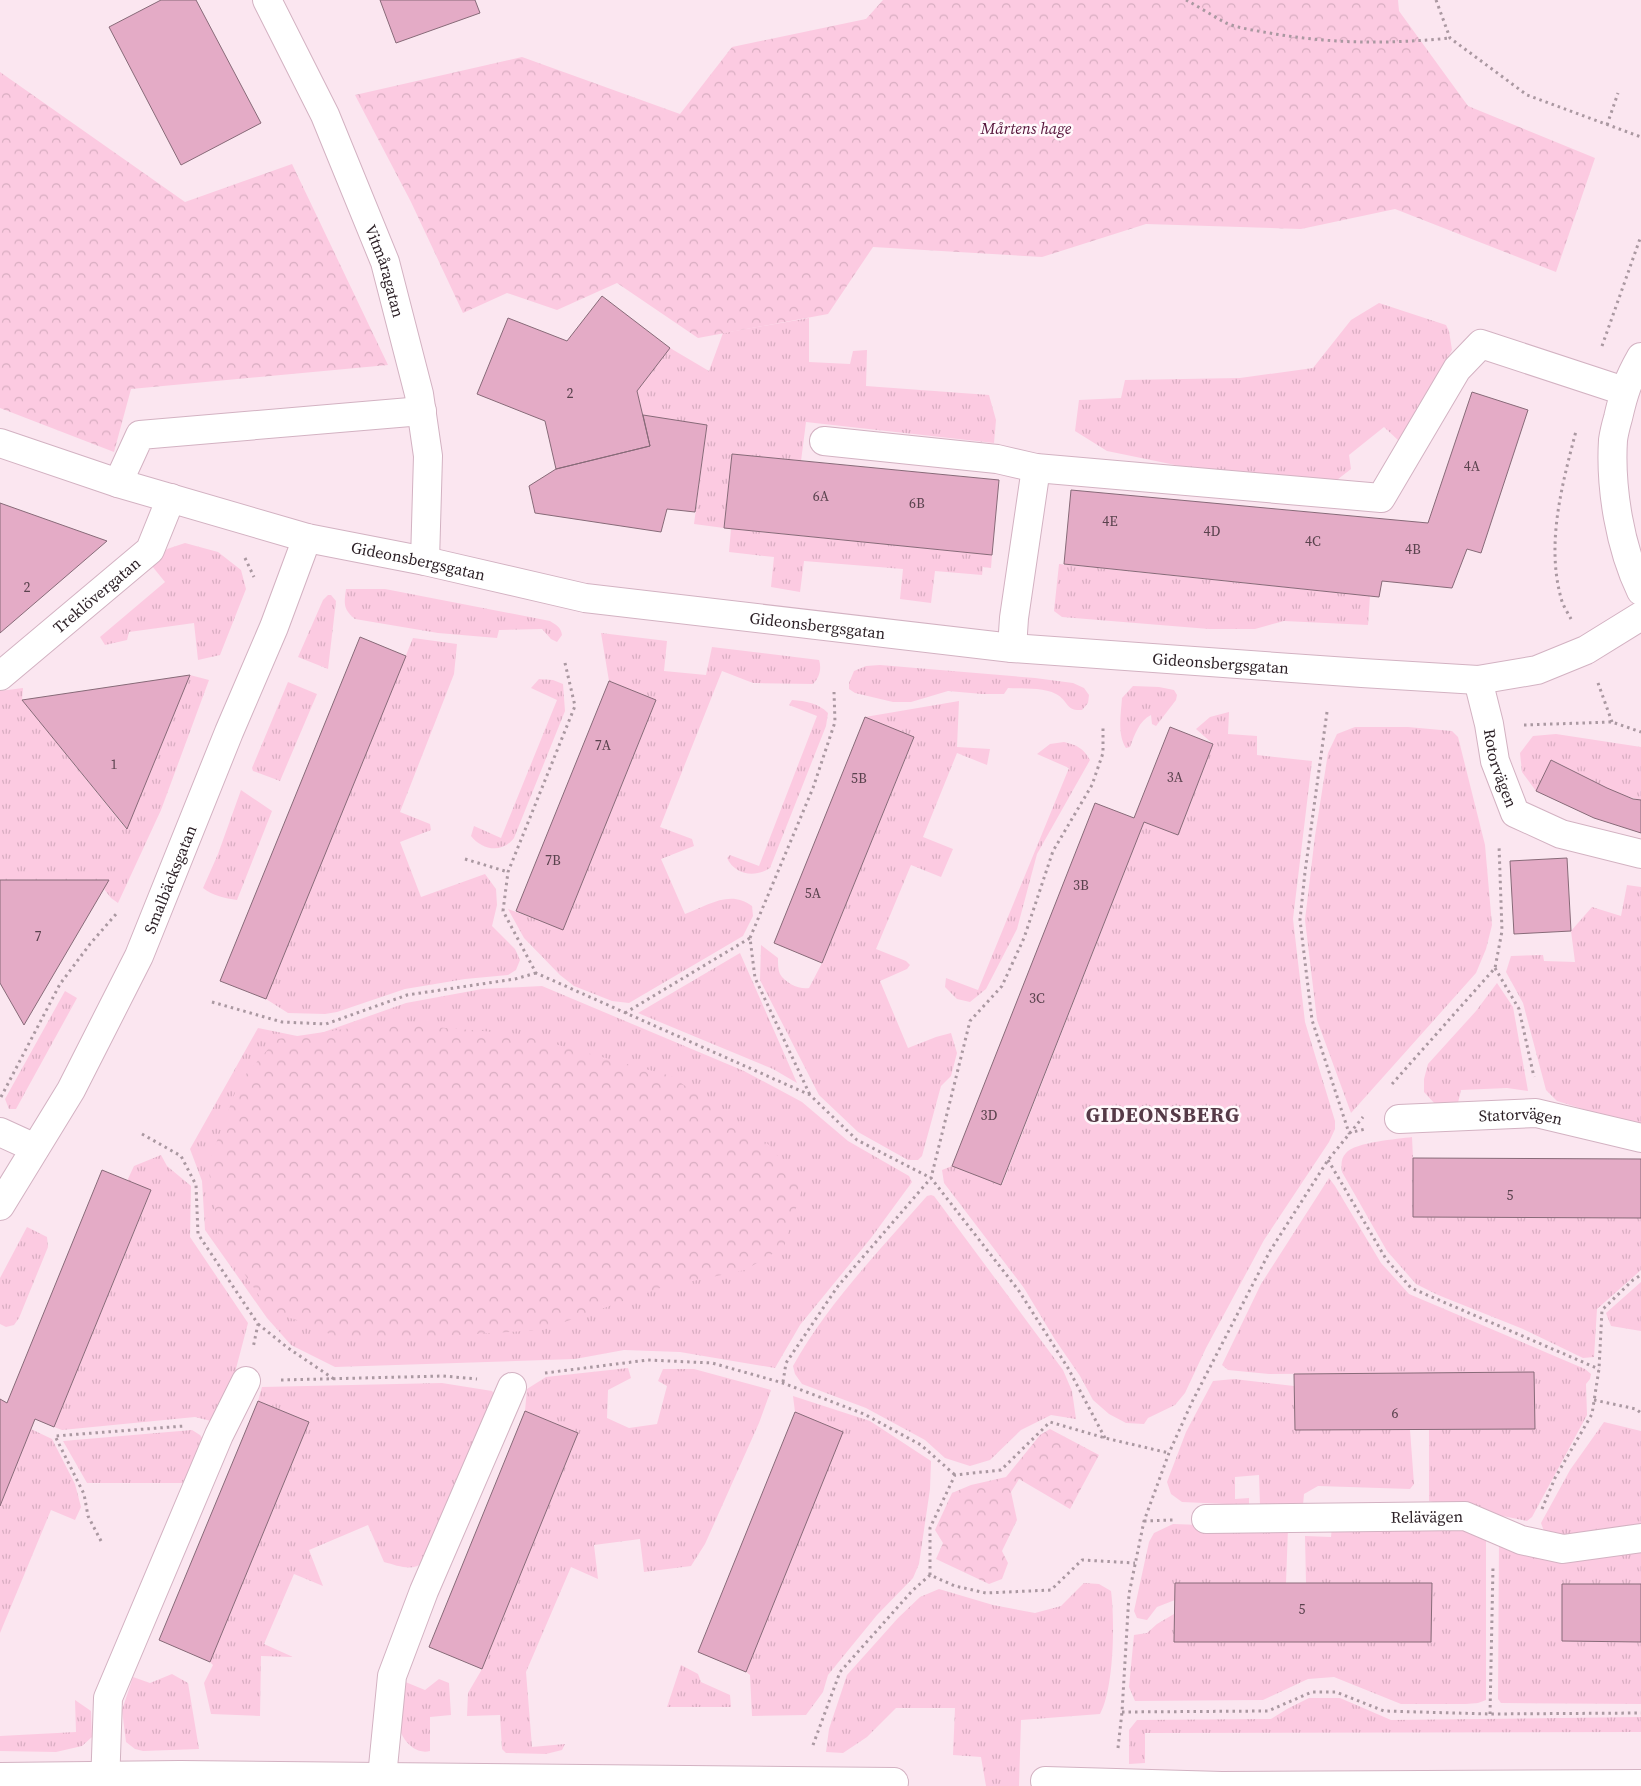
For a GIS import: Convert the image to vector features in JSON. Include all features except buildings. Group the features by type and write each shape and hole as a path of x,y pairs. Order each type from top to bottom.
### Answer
{"street":[{"name":"Vitmåragatan","path":"267,0 325,115 385,262 422,411 428,456 425,561"},
{"path":"824,441 996,459 1036,468 1380,498 1457,369 1481,344 1624,391"},
{"path":"1641,357 1624,391 1613,439 1614,489 1623,538 1632,572 1641,591"},
{"path":"118,483 140,435 422,411"},
{"name":"Gideonsbergsgatan","path":"0,443 118,483 307,538 425,561 584,598 1012,648 1478,680 1536,670 1586,650 1641,616"},
{"path":"1012,648 1014,618 1036,468"},
{"name":"Treklövergatan","path":"0,676 150,550 171,498"},
{"name":"Smalbäcksgatan","path":"0,1206 71,1090 139,956 229,732 274,627 307,538"},
{"name":"Rotorvägen","path":"1478,680 1489,724 1494,761 1514,813 1560,834 1641,854"},
{"name":"Statorvägen","path":"1399,1119 1536,1114 1641,1138"},
{"path":"0,1132 35,1148"},
{"path":"105,1781 108,1698 219,1435 246,1381"},
{"path":"382,1777 392,1676 424,1591 512,1387"},
{"name":"Relävägen","path":"1206,1519 1465,1516 1521,1540 1563,1549 1641,1538"},
{"path":"0,1778 194,1781 382,1777 414,1782 627,1783 801,1781 842,1784 894,1782"},
{"path":"1045,1782 1222,1786 1641,1784"}],"path":[{"path":"1186,0 1228,24 1306,39 1354,43 1383,43 1450,38"},
{"path":"1436,0 1450,38 1527,94 1641,137"},
{"path":"1607,125 1618,93"},
{"path":"565,663 575,706 508,872 503,911 536,973 810,1095 857,1140 931,1178 1019,1292 1068,1368 1105,1438"},
{"path":"810,1095 755,978 750,938 813,788 835,722 834,692"},
{"path":"1327,712 1300,920 1312,1020 1348,1134"},
{"path":"1520,725 1612,722 1641,732"},
{"path":"1103,725 1103,753 1098,769 1092,785 1053,851 1024,938 1002,986 970,1021 931,1178 838,1286 786,1363 783,1383 873,1418 921,1445 955,1475 1001,1470 1050,1422 1168,1453"},
{"path":"1387,1090 1495,968 1502,930 1498,842"},
{"path":"465,859 508,872"},
{"path":"0,1098 60,984 122,906"},
{"path":"625,1013 750,938"},
{"path":"1495,968 1519,1009 1537,1092 1536,1114"},
{"path":"212,1002 282,1022 326,1024 407,995 515,979 536,973"},
{"path":"1368,1112 1328,1160 1270,1251 1192,1402 1168,1453 1144,1521 1135,1563 1130,1594 1122,1712 1268,1711 1312,1692 1336,1692 1384,1711 1490,1714 1641,1713"},
{"path":"142,1134 181,1156 196,1185 198,1234 258,1324 288,1348 335,1379"},
{"path":"1328,1160 1386,1259 1411,1288 1599,1369"},
{"path":"1521,1540 1536,1521 1555,1478 1592,1414 1599,1369 1602,1310 1641,1274"},
{"path":"246,1381 258,1324"},
{"path":"1594,1400 1636,1409 1641,1413"},
{"path":"101,1541 88,1516 84,1494 55,1436 195,1425 219,1435"},
{"path":"801,1781 840,1672 912,1591 930,1575 930,1528 955,1475"},
{"path":"1490,1714 1494,1529"},
{"path":"930,1575 955,1586 986,1593 1051,1590 1082,1560 1135,1563"}],"green space":[{"name":"Mårtens hage","path":"883,0 1398,0 1399,11 1468,106 1595,158 1556,272 1395,209 1301,229 1146,224 1042,257 873,247 828,314 698,338 617,283 557,310 507,293 463,313 411,202 355,95 522,57 680,114 732,47 866,19"},
{"path":"0,72 185,202 292,164 388,365 131,389 114,452 0,408"},
{"path":"1379,303 1446,325 1449,331 1452,350 1399,441 1384,427 1349,455 1351,469 1333,483 1185,467 1107,451 1075,431 1079,400 1121,398 1125,380 1240,378 1313,368 1351,320"},
{"path":"809,318 809,362 850,364 853,351 867,350 866,386 989,395 996,420 994,443 806,422 801,461 732,454 724,528 694,524 707,426 643,415 637,391 670,348 709,371 723,333"},
{"path":"731,529 992,555 991,568 983,567 982,575 935,571 931,603 900,599 903,569 804,561 800,592 771,587 774,557 729,552"},
{"path":"185,543 218,552 241,570 246,589 220,655 198,660 194,623 129,632 127,640 105,645 100,637 165,582 152,566 167,549"},
{"path":"1059,564 1370,596 1368,625 1284,621 1255,629 1209,629 1062,617 1054,611"},
{"path":"346,589 385,589 550,621 559,628 562,635 557,642 551,639 542,629 499,630 497,638 438,633 355,619 345,606"},
{"path":"328,595 331,595 336,601 328,669 298,657 323,600"},
{"path":"601,633 667,641 664,671 706,675 712,647 819,660 820,667 817,679 813,684 753,683 722,671 660,827 692,839 694,846 661,859 685,914 710,903 735,899 744,901 752,906 753,916 743,936 629,1003 612,1001 574,986 560,975 524,938 508,909 563,929 656,701 609,681"},
{"path":"413,638 457,644 454,674 400,812 430,824 431,830 400,842 421,897 485,874 496,889 497,905 492,926 515,949 520,960 516,970 508,975 465,979 405,989 337,1012 325,1014 288,1013 266,999"},
{"path":"880,665 1073,683 1084,688 1089,695 1088,703 1082,710 1073,709 1056,694 1045,690 1032,689 1008,688 1004,694 948,691 911,702 893,702 855,693 849,689 849,683 854,671 866,666"},
{"path":"190,675 209,680 161,810 118,903 104,889 108,880 0,880 0,691 23,688 22,700 126,829"},
{"path":"539,679 553,680 563,684 565,711 514,838 509,843 498,848 486,847 471,836 474,826 501,838 557,700 531,688"},
{"path":"288,682 317,694 280,781 253,771 252,768"},
{"path":"1133,686 1159,687 1174,690 1177,695 1176,700 1156,726 1152,724 1151,715 1143,721 1130,747 1126,748 1121,737 1120,717 1122,698"},
{"path":"792,700 811,703 828,713 826,726 770,868 758,873 746,873 735,868 727,858 730,855 759,866 817,716 789,705"},
{"path":"959,701 957,747 990,749 987,765 957,753 923,837 953,849 941,877 911,865 876,949 906,961 910,965 907,969 880,981 908,1048 951,1033 957,1053 951,1076 941,1086 922,1156 918,1160 908,1160 858,1132 819,1095 760,980 761,945 778,958 779,972 785,980 797,987 809,988 822,963 914,738 865,717"},
{"path":"1229,712 1228,734 1257,736 1257,755 1312,761 1293,919 1305,1022 1335,1121 1335,1129 1329,1142 1264,1240 1206,1348 1185,1393 1175,1405 1148,1418 1144,1424 1126,1423 1109,1414 1093,1400 1080,1376 1054,1338 1024,1288 944,1183 942,1170 952,1166 1002,1185 1144,822 1178,835 1213,744 1196,729 1210,717"},
{"path":"1355,727 1408,727 1452,731 1458,737 1485,845 1492,925 1486,949 1476,973 1351,1113 1317,1020 1305,920 1315,836 1328,753 1337,734"},
{"path":"1556,734 1641,747 1641,800 1595,783 1552,760 1536,791 1522,772 1520,753 1533,736"},
{"path":"1064,742 1079,748 1090,760 1037,854 1017,929 986,989 970,1002 957,999 945,987 946,978 978,990 1069,768 1037,754 1050,744"},
{"path":"241,790 272,811 237,900 215,895 203,888 218,854"},
{"path":"1627,885 1641,887 1641,1127 1557,1101 1546,1090 1523,1003 1506,972 1511,956 1543,955 1544,961 1575,962 1571,931 1592,907 1621,916"},
{"path":"740,953 797,1083 773,1069 638,1013"},
{"path":"1497,983 1513,1007 1528,1091 1507,1088 1461,1090 1457,1107 1437,1106 1424,1092 1424,1079 1428,1064 1476,1011"},
{"path":"542,986 744,1071 802,1102 848,1141 909,1176 912,1182 871,1238 800,1325 775,1368 680,1352 624,1350 575,1359 335,1367 291,1345 267,1318 205,1230 202,1181 190,1149 258,1028 307,1038 406,1003 482,989"},
{"path":"65,991 77,998 16,1109 9,1109 5,1099"},
{"path":"385,1023 518,1034 671,1076 768,1144 803,1186 784,1247 745,1270 660,1288 542,1330 425,1337 337,1337 268,1309 219,1236 208,1165 239,1082 277,1039"},
{"path":"1412,1137 1413,1158 1641,1218 1641,1270 1597,1309 1594,1357 1583,1358 1523,1329 1438,1295 1416,1284 1387,1251 1342,1172 1343,1157 1351,1149 1358,1146"},
{"path":"161,1155 167,1166 191,1186 190,1237 248,1323 233,1380 215,1422 195,1417 62,1430 54,1427 151,1191 127,1181 134,1166"},
{"path":"1329,1178 1381,1263 1409,1294 1585,1369 1591,1374 1586,1384 1587,1415 1532,1517 1527,1521 1429,1501 1429,1430 1534,1429 1534,1372 1269,1374 1228,1370 1222,1365 1261,1284"},
{"path":"927,1196 934,1196 1063,1370 1072,1391 1076,1419 1051,1415 1021,1430 990,1460 970,1466 945,1458 925,1440 866,1408 802,1384 795,1374 793,1366 822,1320 838,1299"},
{"path":"27,1227 47,1237 48,1247 19,1318 14,1325 6,1327 0,1324 0,1278"},
{"path":"1641,1282 1641,1331 1611,1326 1606,1313"},
{"path":"628,1368 631,1378 608,1390 607,1418 629,1428 657,1424 667,1386 658,1381 663,1369 694,1369 771,1390 759,1423 705,1544 691,1566 644,1572 640,1539 594,1545 598,1579 571,1567 526,1672 532,1747 565,1744 562,1750 546,1754 506,1753 502,1749 500,1715 467,1716 468,1693 482,1669 578,1433 525,1411 527,1389 546,1377"},
{"path":"1234,1379 1294,1386 1295,1430 1410,1430 1414,1484 1410,1489 1318,1486 1304,1494 1303,1505 1260,1505 1259,1475 1235,1477 1235,1499 1249,1498 1249,1505 1182,1502 1171,1494 1167,1482 1186,1432 1213,1381"},
{"path":"442,1383 492,1391 496,1396 424,1562 415,1567 410,1567 384,1562 368,1525 309,1550 323,1586 294,1574 264,1644 293,1657 261,1656 260,1716 211,1714 204,1683 213,1665 210,1662 309,1422 258,1401 262,1387"},
{"path":"793,1396 870,1421 931,1461 930,1489 919,1564 913,1578 877,1615 828,1675 823,1692 806,1715 752,1716 750,1675 746,1672 842,1432 795,1412"},
{"path":"1604,1422 1641,1431 1641,1528 1573,1536 1545,1534 1541,1523 1570,1470"},
{"path":"31,1429 52,1439 75,1484 81,1507 75,1520 51,1510 0,1633 0,1506"},
{"path":"1050,1429 1099,1455 1070,1509 1019,1479 1011,1492 1017,1520 1002,1551 1008,1563 1002,1579 989,1584 936,1559 943,1543 935,1530 952,1493 971,1485 1006,1477 1040,1435"},
{"path":"192,1430 200,1435 207,1445 184,1483 87,1483 63,1441"},
{"path":"1173,1524 1288,1528 1286,1583 1175,1583 1175,1600 1157,1607 1147,1620 1137,1618 1134,1611 1149,1542 1154,1533"},
{"path":"1440,1525 1486,1534 1486,1700 1466,1704 1401,1704 1334,1677 1308,1679 1263,1700 1135,1701 1129,1687 1134,1635 1147,1633 1157,1624 1174,1614 1175,1642 1431,1642 1431,1583 1306,1583 1305,1536 1331,1537 1332,1526"},
{"path":"1499,1541 1641,1549 1641,1584 1562,1641 1641,1642 1641,1704 1501,1703 1498,1699"},
{"path":"1084,1583 1099,1584 1111,1591 1113,1619 1112,1654 1111,1672 1105,1703 1100,1714 1021,1720 1019,1786 986,1786 981,1757 953,1755 955,1708 896,1708 867,1737 843,1753 826,1752 829,1729 847,1675 898,1618 920,1597 939,1589 993,1605 1035,1613 1061,1606"},
{"path":"681,1665 698,1674 701,1682 730,1695 731,1707 667,1707"},
{"path":"172,1674 188,1683 199,1749 143,1751 135,1749 126,1742 122,1710 133,1677 150,1683"},
{"path":"439,1679 449,1683 451,1715 430,1717 430,1751 416,1750 405,1740 398,1726 397,1708 403,1681 425,1690"},
{"path":"1309,1698 1340,1698 1391,1720 1641,1717 1641,1732 1145,1733 1145,1763 1129,1764 1129,1730 1137,1720 1271,1719"},
{"path":"75,1700 91,1711 92,1737 82,1746 56,1752 0,1751 0,1736 76,1732"}],"district":[{"name":"GIDEONSBERG","path":"1163,1115"}]}
